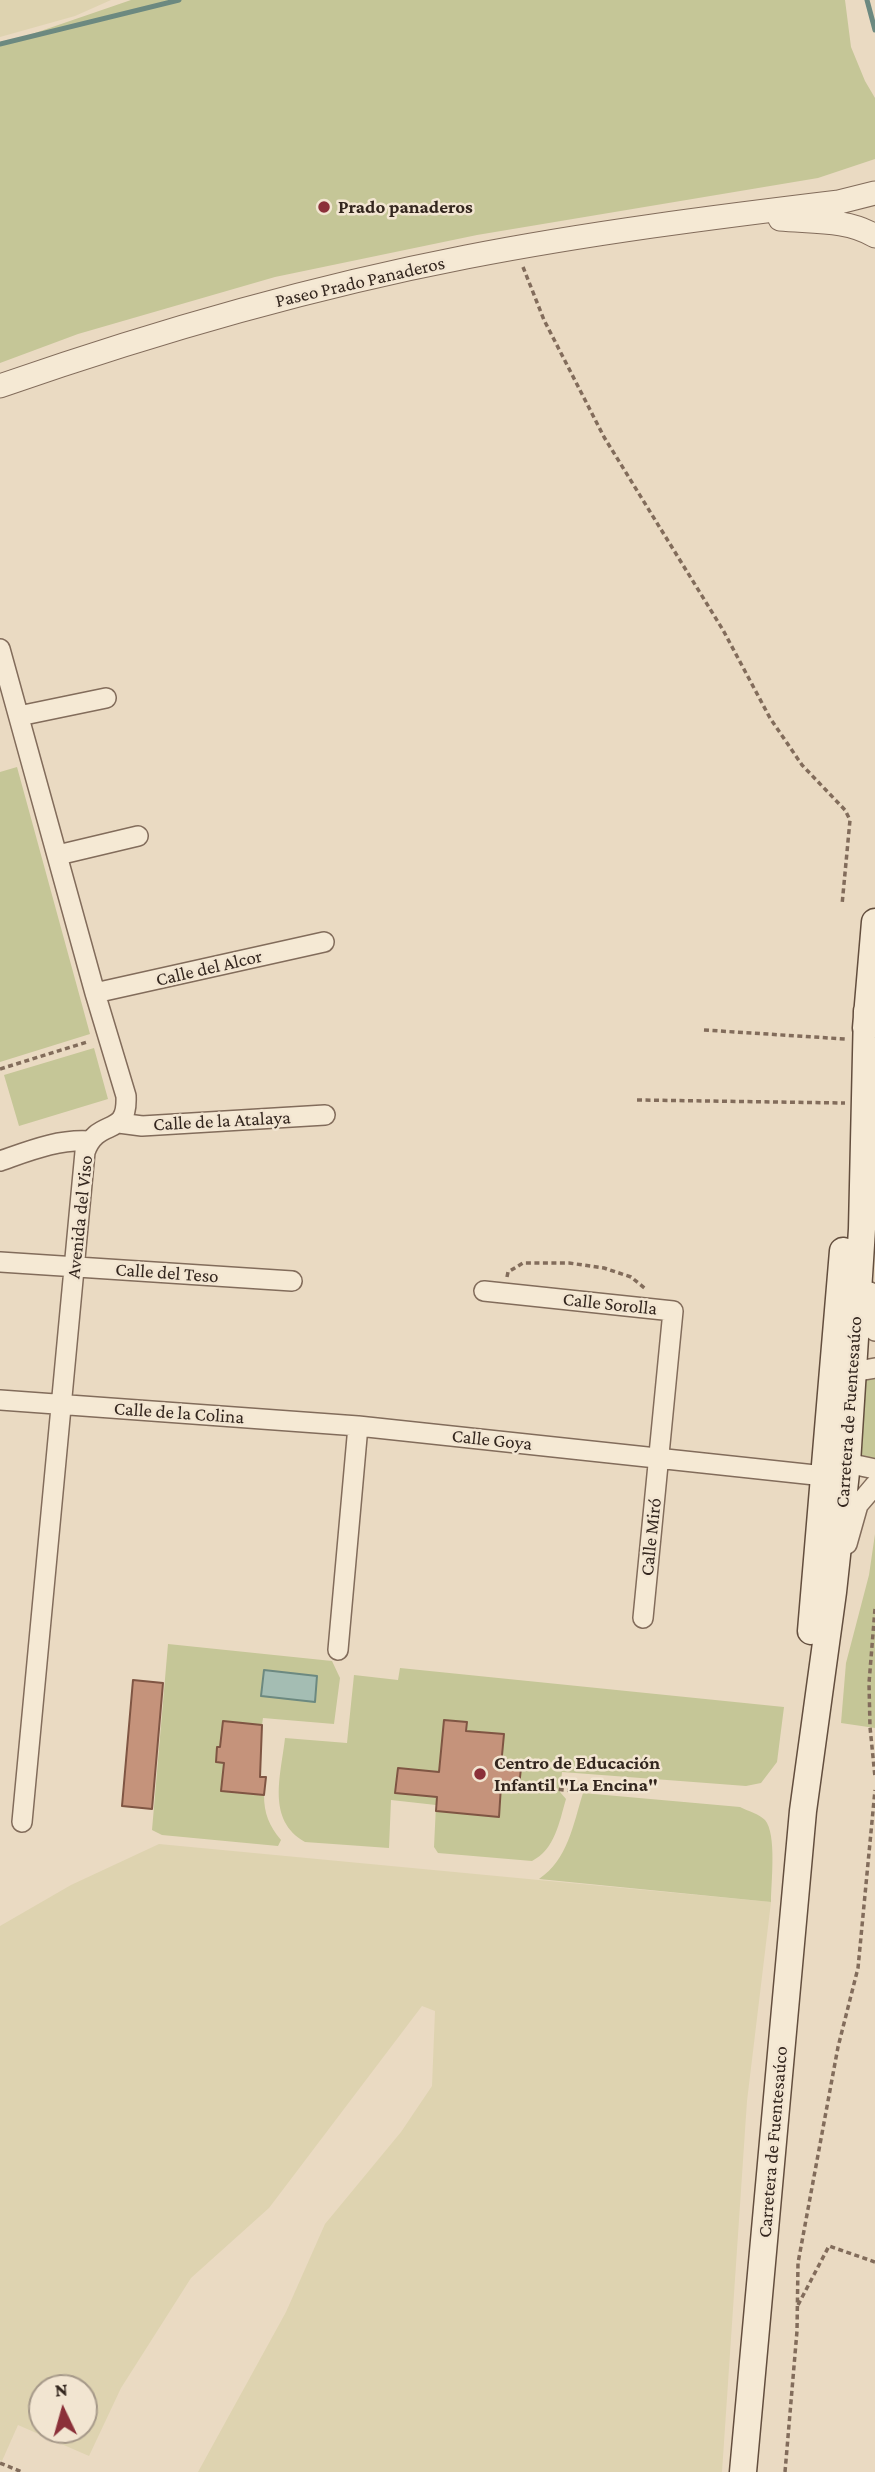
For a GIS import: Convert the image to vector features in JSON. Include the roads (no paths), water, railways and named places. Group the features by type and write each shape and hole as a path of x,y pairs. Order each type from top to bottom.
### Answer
{"main road":[{"name":"Carretera de Fuentesaúco","path":"851,1375 839,1295 875,922"},
{"name":"Carretera de Fuentesaúco","path":"851,1375 862,1229 867,1011"},
{"path":"835,1467 851,1375"},
{"name":"Carretera de Fuentesaúco","path":"743,2472 803,1811 839,1530 835,1467"},
{"name":"Carretera de Fuentesaúco","path":"803,1811 805,1702 835,1467"}],"street":[{"name":"Paseo Prado Panaderos","path":"0,386 92,354 248,308 451,260 728,215 839,202 875,193"},
{"name":"Paseo Prado Panaderos","path":"728,215 846,224 875,236"},
{"path":"0,649 126,1096 127,1112 119,1123"},
{"path":"19,716 106,698"},
{"path":"58,855 138,836"},
{"name":"Calle del Alcor","path":"95,993 324,942"},
{"name":"Calle de la Atalaya","path":"119,1123 142,1126 325,1115"},
{"name":"Avenida del Viso","path":"22,1822 85,1152 89,1141 103,1129 119,1123"},
{"path":"0,1161 47,1146 75,1140 89,1141"},
{"path":"862,1229 871,1283 869,1316 875,1331"},
{"name":"Calle del Teso","path":"0,1262 292,1281"},
{"name":"Calle Sorolla","path":"494,1292 673,1311 659,1457"},
{"name":"Calle de la Colina","path":"0,1400 358,1426"},
{"path":"338,1650 358,1426"},
{"name":"Calle Goya","path":"358,1426 815,1475 835,1467 875,1469"},
{"name":"Calle Miró","path":"643,1618 659,1457"},
{"path":"833,1592 858,1505 875,1485"}],"waterway":[{"path":"0,44 179,0"},
{"path":"867,0 875,30"}],"place":[{"name":"Prado panaderos","path":"324,207"},
{"name":"Centro de Educación Infantil \"La Encina\"","path":"480,1774"}]}
